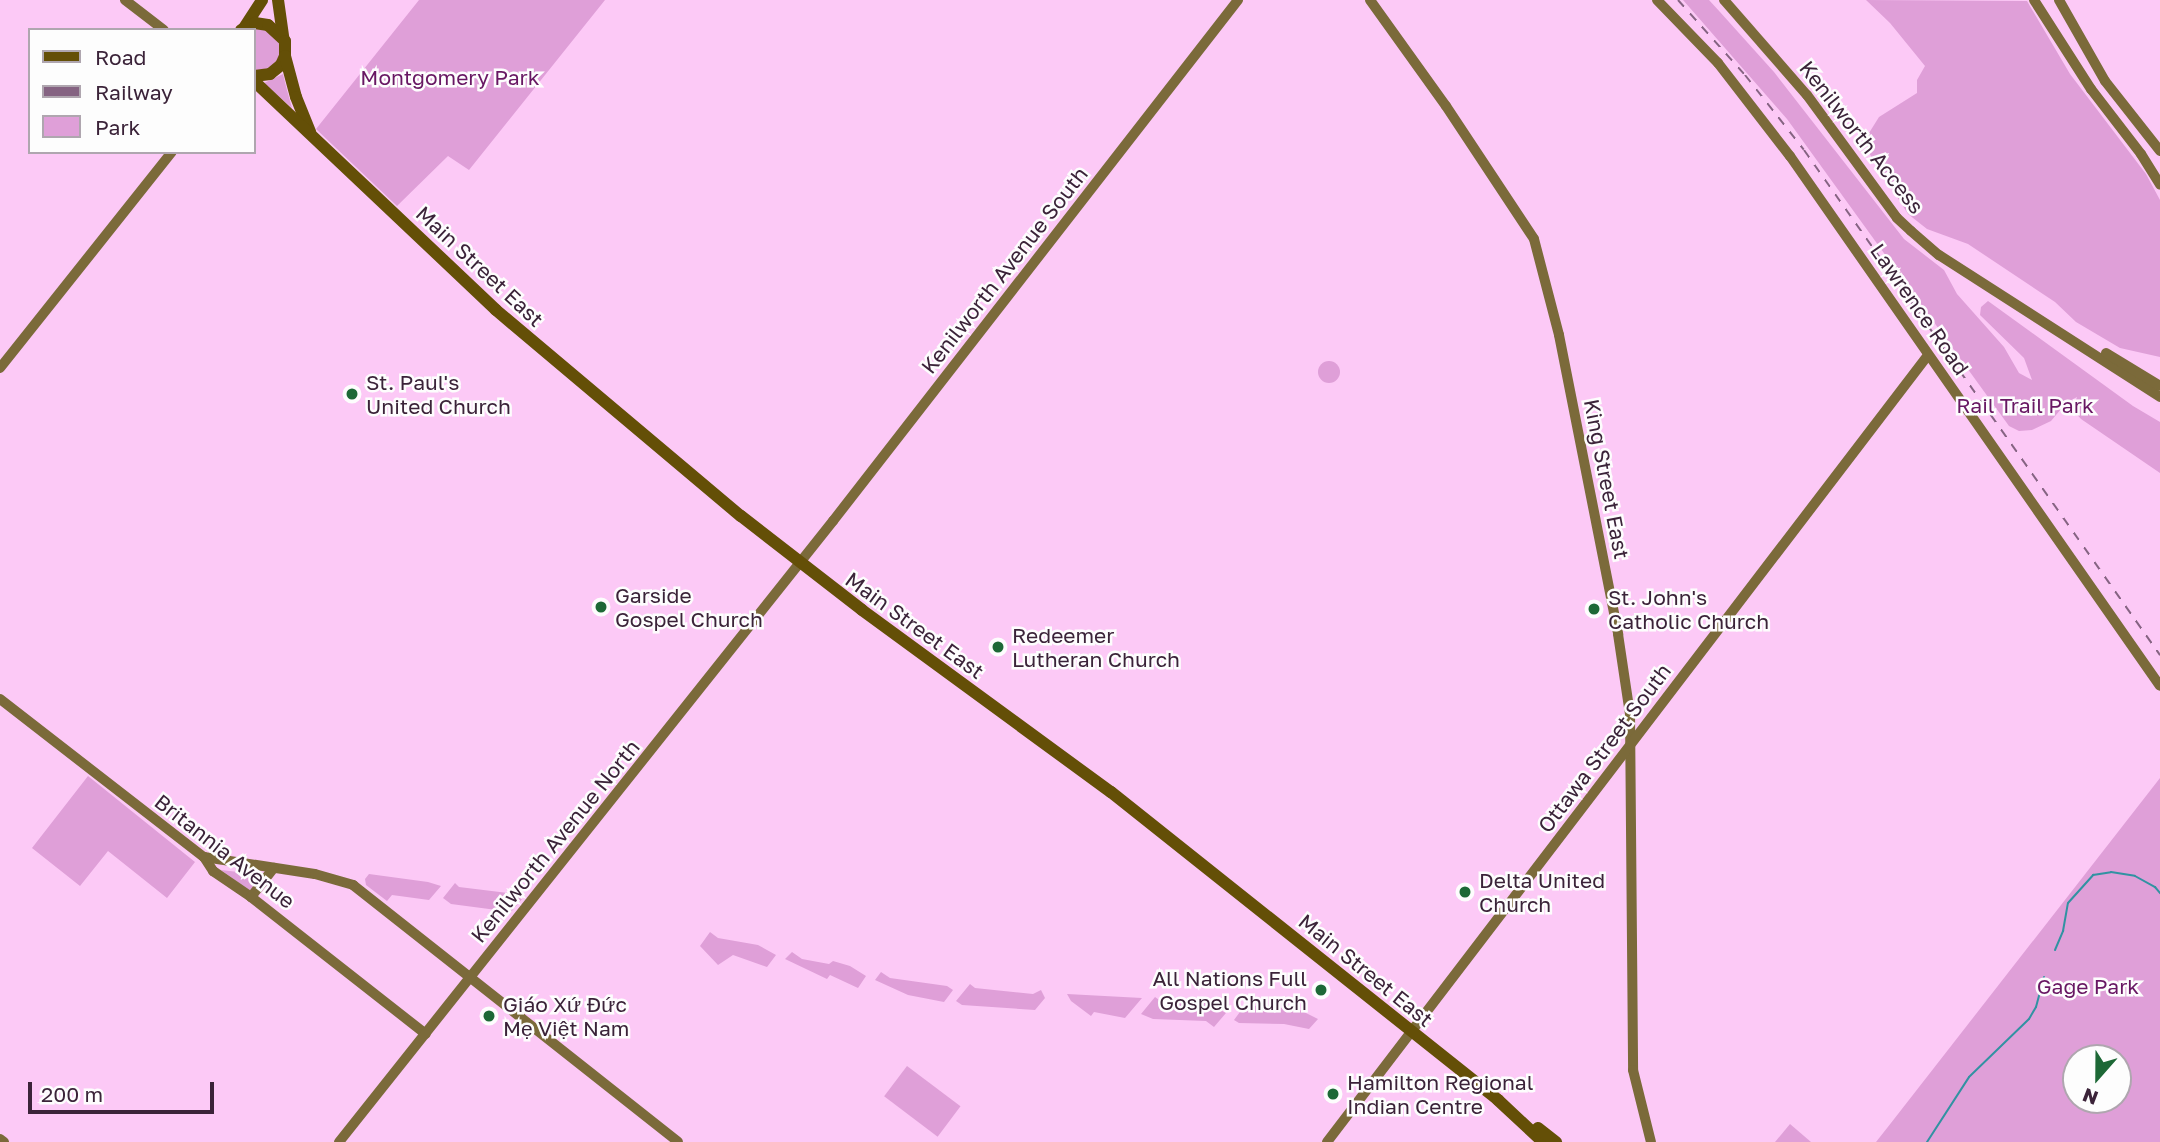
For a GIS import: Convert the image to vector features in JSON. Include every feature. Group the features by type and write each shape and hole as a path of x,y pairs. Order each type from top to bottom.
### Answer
{"main road":[{"path":"125,0 161,28"},
{"path":"243,28 262,0"},
{"name":"Main Street East","path":"278,0 285,56 296,97 310,132"},
{"name":"Kenilworth Avenue South","path":"800,563 1238,0"},
{"name":"King Street East","path":"1370,0 1431,84 1534,239 1559,335 1611,594 1630,714 1633,1070 1651,1142"},
{"name":"Lawrence Road","path":"1657,0 1718,63 1743,94 2160,686"},
{"name":"Kenilworth Access","path":"1724,0 1807,95 1897,218 1939,255 2054,326 2160,397"},
{"path":"2034,0 2091,89 2141,154 2160,184"},
{"path":"2057,2 2105,81 2160,151"},
{"path":"244,28 256,23 268,24 283,37"},
{"path":"256,76 275,71 285,56"},
{"name":"Main Street East","path":"256,83 496,310 800,563 1111,792 1522,1120 1543,1142"},
{"path":"0,368 170,154"},
{"name":"Kenilworth Access","path":"2054,326 2160,386"},
{"name":"Ottawa Street South","path":"1326,1142 1928,355"},
{"name":"Kenilworth Avenue North","path":"340,1142 800,563"},
{"name":"Britannia Avenue","path":"0,699 204,857 213,871 251,897 426,1034"},
{"path":"204,857 332,877 353,885 678,1142"},
{"path":"251,897 274,868"},
{"name":"Main Street East","path":"1522,1120 1535,1125 1556,1142"}],"green space":[{"name":"Montgomery Park","path":"419,0 605,0 469,170 448,156 397,206 316,129"},
{"name":"Rail Trail Park","path":"1683,0 1709,0 1720,12 1774,72 1904,239 1944,270 1957,294 2004,347 2019,373 2032,380 2024,358 1980,315 1981,307 1988,301 2133,406 2160,422 2160,473 2081,419 2073,410 2077,397 2066,403 2051,421 2032,430 2019,431 2009,426 1787,119"},
{"path":"1866,0 2027,1 2070,74 2146,174 2160,200 2160,357 2120,348 2076,322 2055,302 1968,244 1927,229 1908,214 1869,153 1869,133 1879,117 1917,93 1917,80 1925,66 1890,23"},
{"path":"256,29 276,35 282,50 274,67 256,71"},
{"path":"283,74 287,90 292,108 264,83"},
{"path":"1329,361 1337,364 1340,372 1337,380 1329,383 1321,380 1318,372 1321,364"},
{"path":"88,776 195,862 167,898 108,851 80,886 32,848"},
{"name":"Gage Park","path":"2160,778 2160,1142 1876,1142"},
{"path":"221,870 255,874 258,879 250,891"},
{"path":"369,874 441,886 429,900 392,895 387,901 366,885 365,879"},
{"path":"455,883 459,887 516,894 522,899 511,912 451,904 443,898"},
{"path":"710,932 718,938 758,945 776,955 767,967 733,955 718,965 700,946"},
{"path":"792,952 802,959 829,964 833,961 850,966 866,976 858,988 830,975 827,979 785,959"},
{"path":"881,972 890,978 947,986 953,990 944,1002 908,995 875,980"},
{"path":"970,984 975,988 1033,994 1041,990 1045,998 1035,1010 962,1005 956,1001"},
{"path":"1067,994 1142,998 1125,1018 1094,1012 1091,1016 1071,1001"},
{"path":"1155,997 1162,1002 1207,1003 1226,1013 1214,1027 1206,1021 1153,1019 1141,1014"},
{"path":"1245,1005 1298,1009 1318,1019 1309,1029 1284,1024 1239,1023 1234,1020"},
{"path":"907,1066 961,1106 938,1137 884,1096"},
{"path":"1790,1124 1811,1142 1775,1142"}],"waterway":[{"path":"2055,950 2063,931 2068,903 2093,875 2111,872 2135,876 2155,887 2160,893"},
{"path":"1927,1142 1969,1077 2029,1019 2036,1007 2044,977"}],"railway":[{"path":"1678,0 1745,75 1804,150 2160,655"}],"place":[{"name":"St. Paul's United Church","path":"352,394"},
{"name":"Garside Gospel Church","path":"601,607"},
{"name":"St. John's Catholic Church","path":"1594,609"},
{"name":"Redeemer Lutheran Church","path":"998,647"},
{"name":"Delta United Church","path":"1465,892"},
{"name":"All Nations Full Gospel Church","path":"1321,990"},
{"name":"Giáo Xứ Đức Mẹ Việt Nam","path":"489,1016"},
{"name":"Hamilton Regional Indian Centre","path":"1333,1094"}]}
